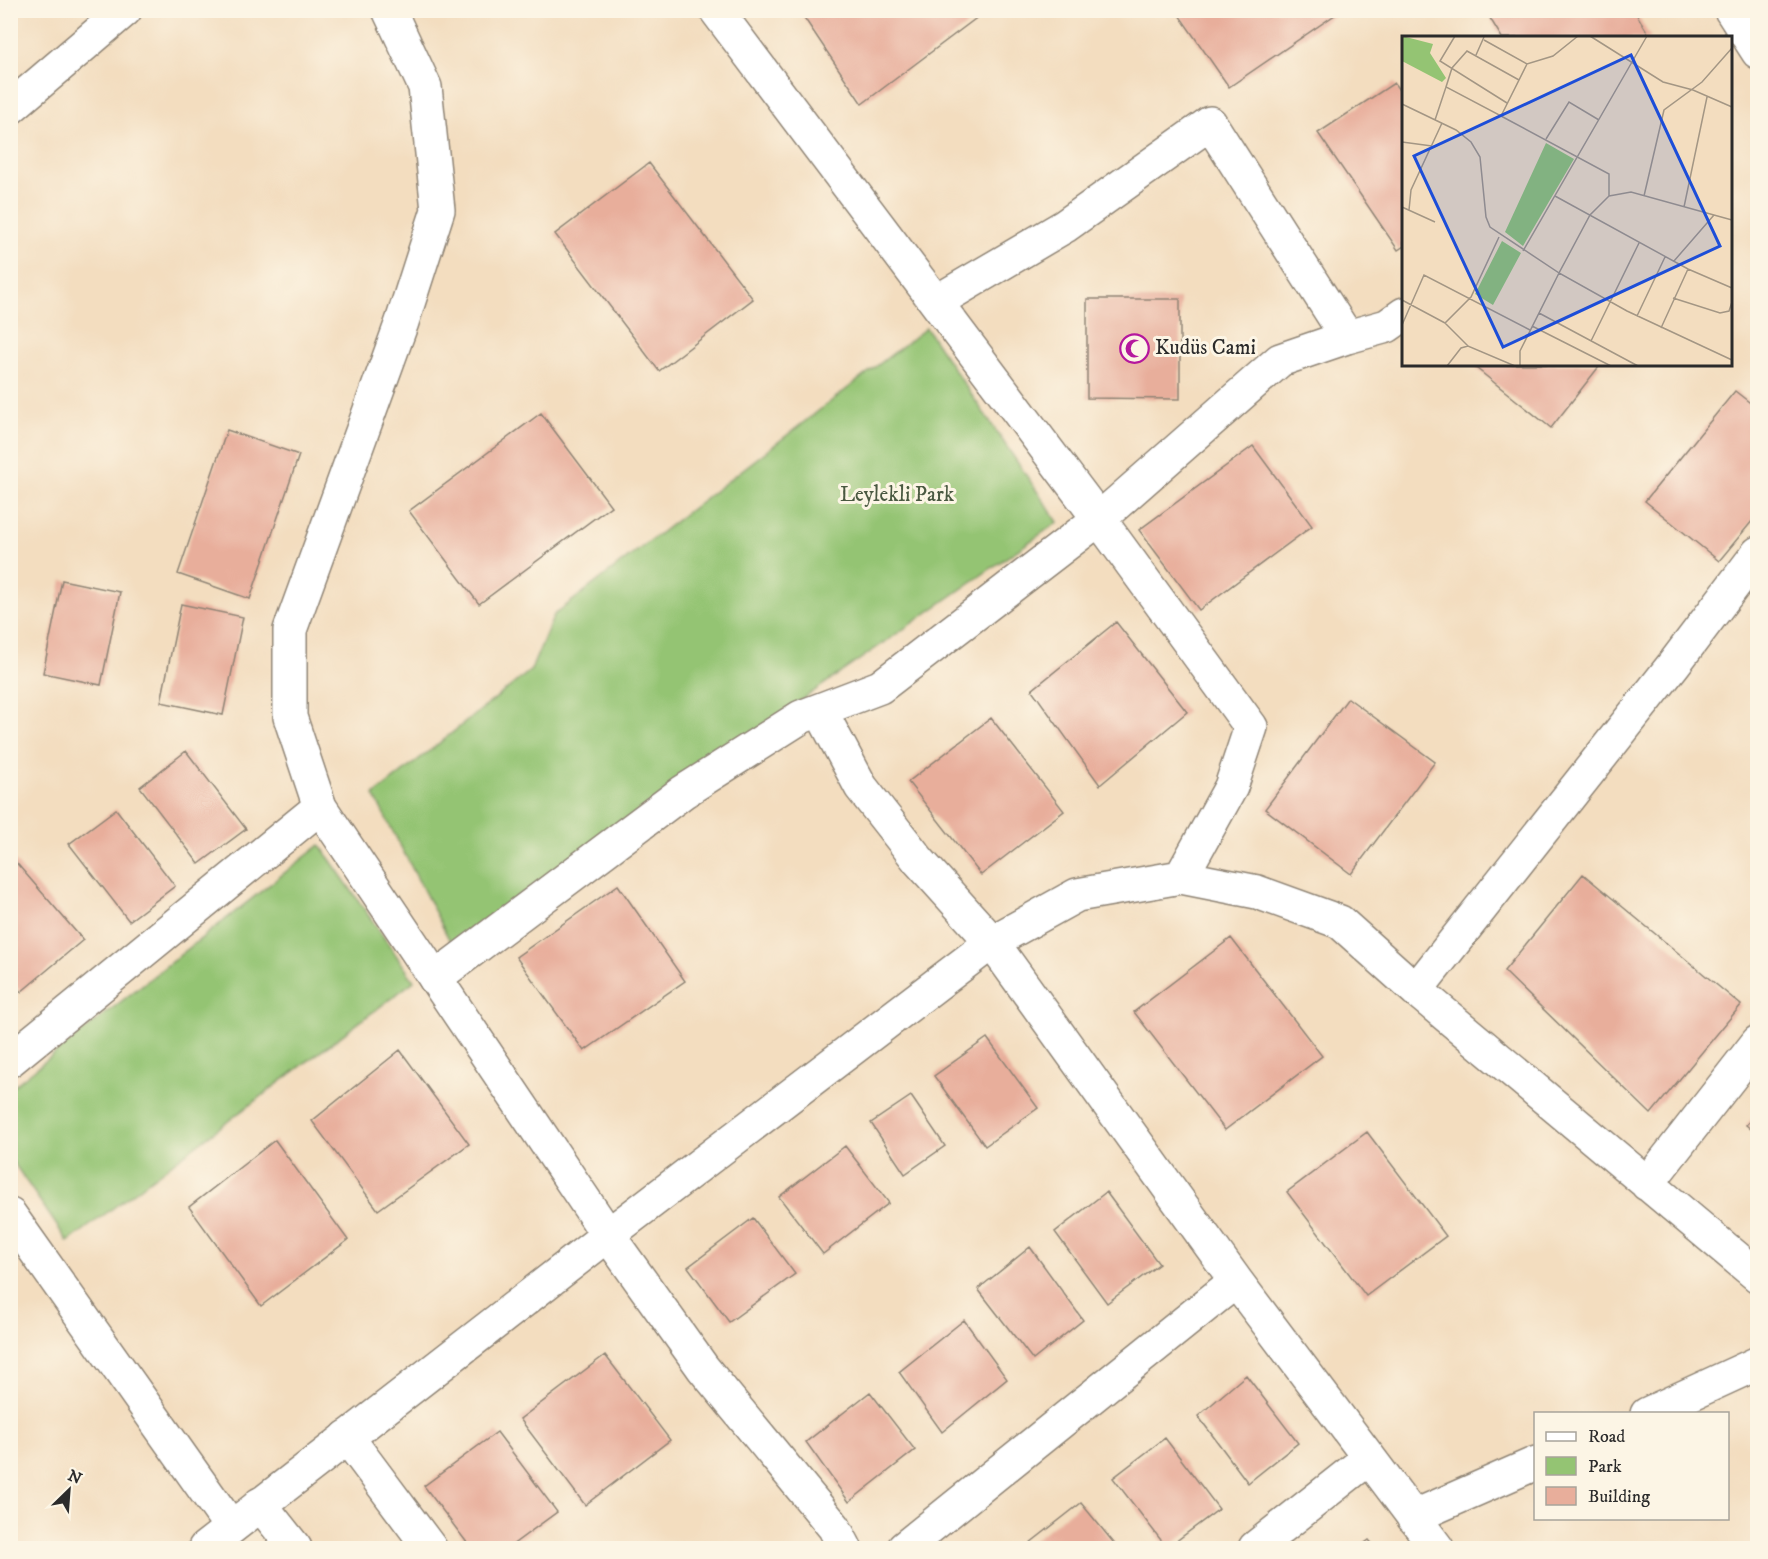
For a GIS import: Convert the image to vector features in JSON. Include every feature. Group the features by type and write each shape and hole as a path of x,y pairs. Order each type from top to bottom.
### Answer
{"street":[{"path":"10,108 126,10"},
{"path":"389,10 424,87 438,210 402,322 290,630 290,717 320,807 608,1235 703,1368 834,1527 845,1548"},
{"path":"716,10 1099,519 1251,727 1232,787 1181,877"},
{"path":"1731,10 1749,48"},
{"path":"936,303 1065,226 1209,123 1347,337"},
{"path":"435,978 683,792 801,717 880,687 1099,519 1280,360 1387,326 1402,315"},
{"path":"1416,990 1674,664 1758,553"},
{"path":"820,710 861,788 919,861 992,942 1236,1281 1437,1548"},
{"path":"10,1060 320,807"},
{"path":"205,1548 608,1235 992,942 1077,895 1181,877 1257,892 1340,922 1416,990 1758,1276"},
{"path":"1647,1184 1758,1042"},
{"path":"10,1215 231,1527"},
{"path":"904,1548 1236,1281"},
{"path":"1649,1412 1758,1363"},
{"path":"347,1437 430,1548"},
{"path":"1255,1548 1369,1458"},
{"path":"1413,1517 1534,1464"},
{"path":"260,1504 295,1548"}],"green space":[{"name":"Leylekli Park","path":"926,328 1058,522 451,943 374,795 531,670 554,615"},
{"path":"320,845 414,981 68,1242 11,1159 11,1088"}],"building":[{"path":"799,10 987,10 862,104"},
{"path":"1185,10 1342,10 1229,87 1179,15"},
{"path":"1485,10 1634,10 1650,36 1501,36"},
{"path":"1394,83 1402,94 1402,247 1398,250 1318,133"},
{"path":"649,163 753,299 659,371 555,234"},
{"name":"Kudüs Cami","path":"1087,299 1180,299 1180,399 1087,398"},
{"path":"1474,366 1599,366 1551,428"},
{"path":"1735,391 1758,409 1758,514 1719,561 1645,501"},
{"path":"541,413 611,506 479,604 409,511"},
{"path":"227,430 299,455 250,599 178,574"},
{"path":"1253,446 1312,526 1199,610 1139,530"},
{"path":"62,580 120,592 101,685 43,673"},
{"path":"181,604 243,617 223,715 161,702"},
{"path":"1116,622 1187,712 1100,785 1032,690"},
{"path":"1348,698 1435,762 1351,874 1265,809"},
{"path":"991,718 1064,811 981,875 908,782"},
{"path":"186,751 246,829 199,864 140,787"},
{"path":"116,809 175,886 129,921 69,844"},
{"path":"13,859 83,940 21,992 10,980 10,862"},
{"path":"1583,874 1741,1005 1651,1114 1504,971"},
{"path":"618,885 685,981 584,1051 516,957"},
{"path":"1231,938 1322,1056 1225,1130 1134,1012"},
{"path":"987,1038 1038,1108 985,1146 934,1076"},
{"path":"400,1050 469,1144 378,1210 312,1121"},
{"path":"911,1096 945,1146 905,1174 871,1123"},
{"path":"1758,1112 1758,1135 1746,1125"},
{"path":"1367,1132 1446,1236 1366,1296 1287,1192"},
{"path":"275,1140 348,1240 261,1306 189,1207"},
{"path":"845,1146 889,1203 823,1254 779,1197"},
{"path":"1106,1192 1159,1264 1107,1303 1055,1232"},
{"path":"753,1218 795,1274 729,1322 688,1267"},
{"path":"1030,1247 1083,1320 1033,1360 978,1289"},
{"path":"964,1320 1007,1379 942,1432 899,1372"},
{"path":"605,1355 670,1440 585,1505 520,1419"},
{"path":"1246,1375 1298,1443 1248,1483 1198,1416"},
{"path":"870,1392 915,1450 849,1502 806,1442"},
{"path":"497,1432 557,1512 508,1548 471,1548 424,1486"},
{"path":"1165,1438 1219,1509 1167,1548 1113,1478"},
{"path":"1081,1503 1118,1548 1035,1548 1030,1543"},
{"path":"1369,1540 1376,1548 1358,1548"}],"place":[{"name":"Kudüs Cami","path":"1134,348"}]}
